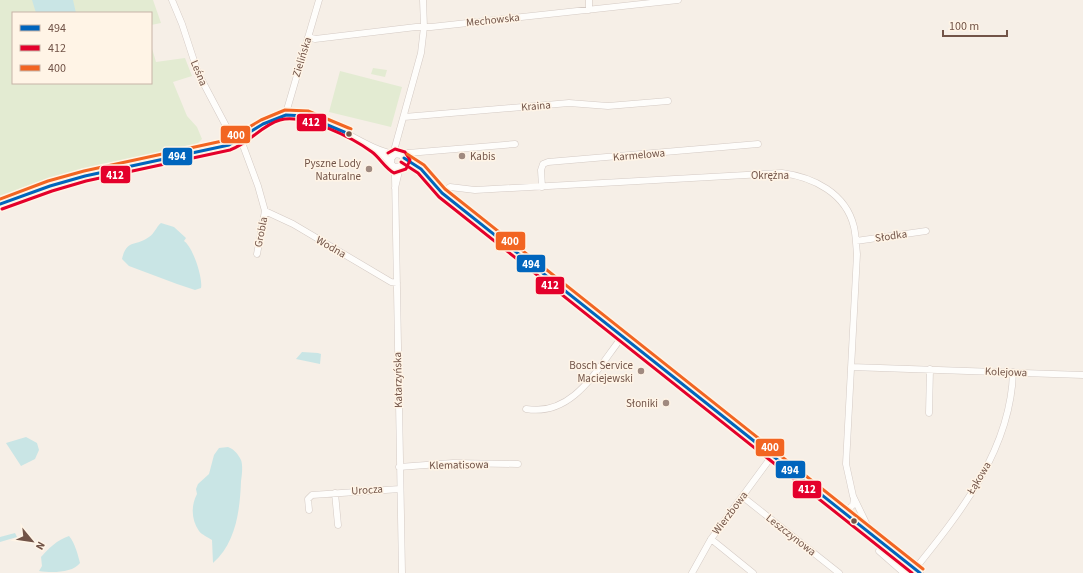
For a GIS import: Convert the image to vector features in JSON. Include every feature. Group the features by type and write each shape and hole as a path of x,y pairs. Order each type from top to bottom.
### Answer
{"street":[{"name":"Leśna","path":"172,0 183,27 198,73 238,141 258,186 264,211"},
{"name":"Zielińska","path":"286,114 319,0"},
{"path":"402,155 399,138 420,57 424,27 423,0"},
{"path":"589,0 589,10"},
{"name":"Mechowska","path":"308,37 315,39 678,0"},
{"name":"Kraina","path":"404,117 564,104 614,106 668,101"},
{"path":"0,204 50,186 85,176 238,141 262,124 286,114 298,114 318,120 374,146 402,155 442,194 917,571"},
{"path":"392,164 392,157 402,155 515,144"},
{"name":"Karmelowa","path":"542,186 541,170 543,164 548,162 758,144"},
{"path":"374,146 392,164 400,167 416,168"},
{"path":"416,168 420,161 420,153"},
{"name":"Katarzyńska","path":"395,188 400,167 404,163 402,155"},
{"name":"Katarzyńska","path":"392,164 395,176 402,573"},
{"name":"Okrężna","path":"442,194 446,188 450,187 475,190 710,176 782,174 797,175 820,184 845,207 852,221 856,241 857,254 846,464 854,499 868,525 866,530"},
{"name":"Grobla","path":"256,254 264,211"},
{"name":"Wodna","path":"264,211 293,224 391,282 397,283"},
{"name":"Słodka","path":"856,241 926,231"},
{"path":"526,409 552,409 575,396 622,337"},
{"name":"Kolejowa","path":"851,367 1083,375"},
{"path":"929,414 930,370"},
{"name":"Łąkowa","path":"917,571 953,521 993,454 1006,418 1011,398 1013,372"},
{"name":"Wierzbowa","path":"692,573 711,539 772,456"},
{"name":"Klematisowa","path":"399,468 453,463 518,464"},
{"name":"Urocza","path":"309,510 308,499 312,495 400,489"},
{"path":"335,493 338,525"},
{"name":"Leszczynowa","path":"743,497 839,573"},
{"path":"844,513 853,505 854,499"},
{"path":"711,539 753,573"},
{"path":"882,543 879,551 904,573"},
{"path":"892,563 898,556"}],"green space":[{"path":"0,0 153,0 161,23 152,25 152,12 12,12 12,84 152,84 152,48 156,62 185,58 192,76 173,82 187,116 197,127 202,139 195,146 182,152 83,173 0,201"},
{"path":"373,68 387,70 385,77 371,74"},
{"path":"340,71 402,87 391,127 329,112"}],"water":[{"path":"32,0 73,0 76,12 36,12"},
{"path":"161,223 174,227 186,238 184,241 191,249 199,270 201,288 195,290 177,284 129,266 122,259 126,248 129,245 140,242 149,237"},
{"path":"302,352 321,354 320,364 296,359"},
{"path":"26,437 37,443 39,450 35,459 21,466 6,443"},
{"path":"228,447 236,452 242,462 238,514 232,536 227,546 213,563 212,540 202,534 196,527 193,517 193,508 197,494 196,489 198,484 209,474 214,455 219,448"},
{"path":"15,533 17,537 0,542 0,537"},
{"path":"69,536 75,546 80,563 72,569 67,570 55,572 39,571 42,566 41,557 47,550"}],"transit line":[{"name":"400","path":"0,199 48,181 84,171 227,140 261,120 285,110 308,111 351,129"},
{"name":"494","path":"0,204 50,186 85,176 229,145 263,124 286,115 306,116 349,134"},
{"name":"412","path":"2,209 52,191 86,181 230,150 237,147 273,122 280,120 302,120 328,128 364,146 394,173 406,169 410,160 405,152 395,149 388,153"},
{"name":"400","path":"407,154 424,165 445,189 923,569"},
{"name":"494","path":"404,158 421,169 442,193 920,573"},
{"name":"412","path":"401,162 418,173 439,197 912,573"}],"place":[{"name":"Kabis","path":"462,156"},
{"name":"Pyszne Lody Naturalne","path":"369,169"},
{"name":"Bosch Service Maciejewski","path":"641,371"},
{"name":"Słoniki","path":"666,403"}]}
